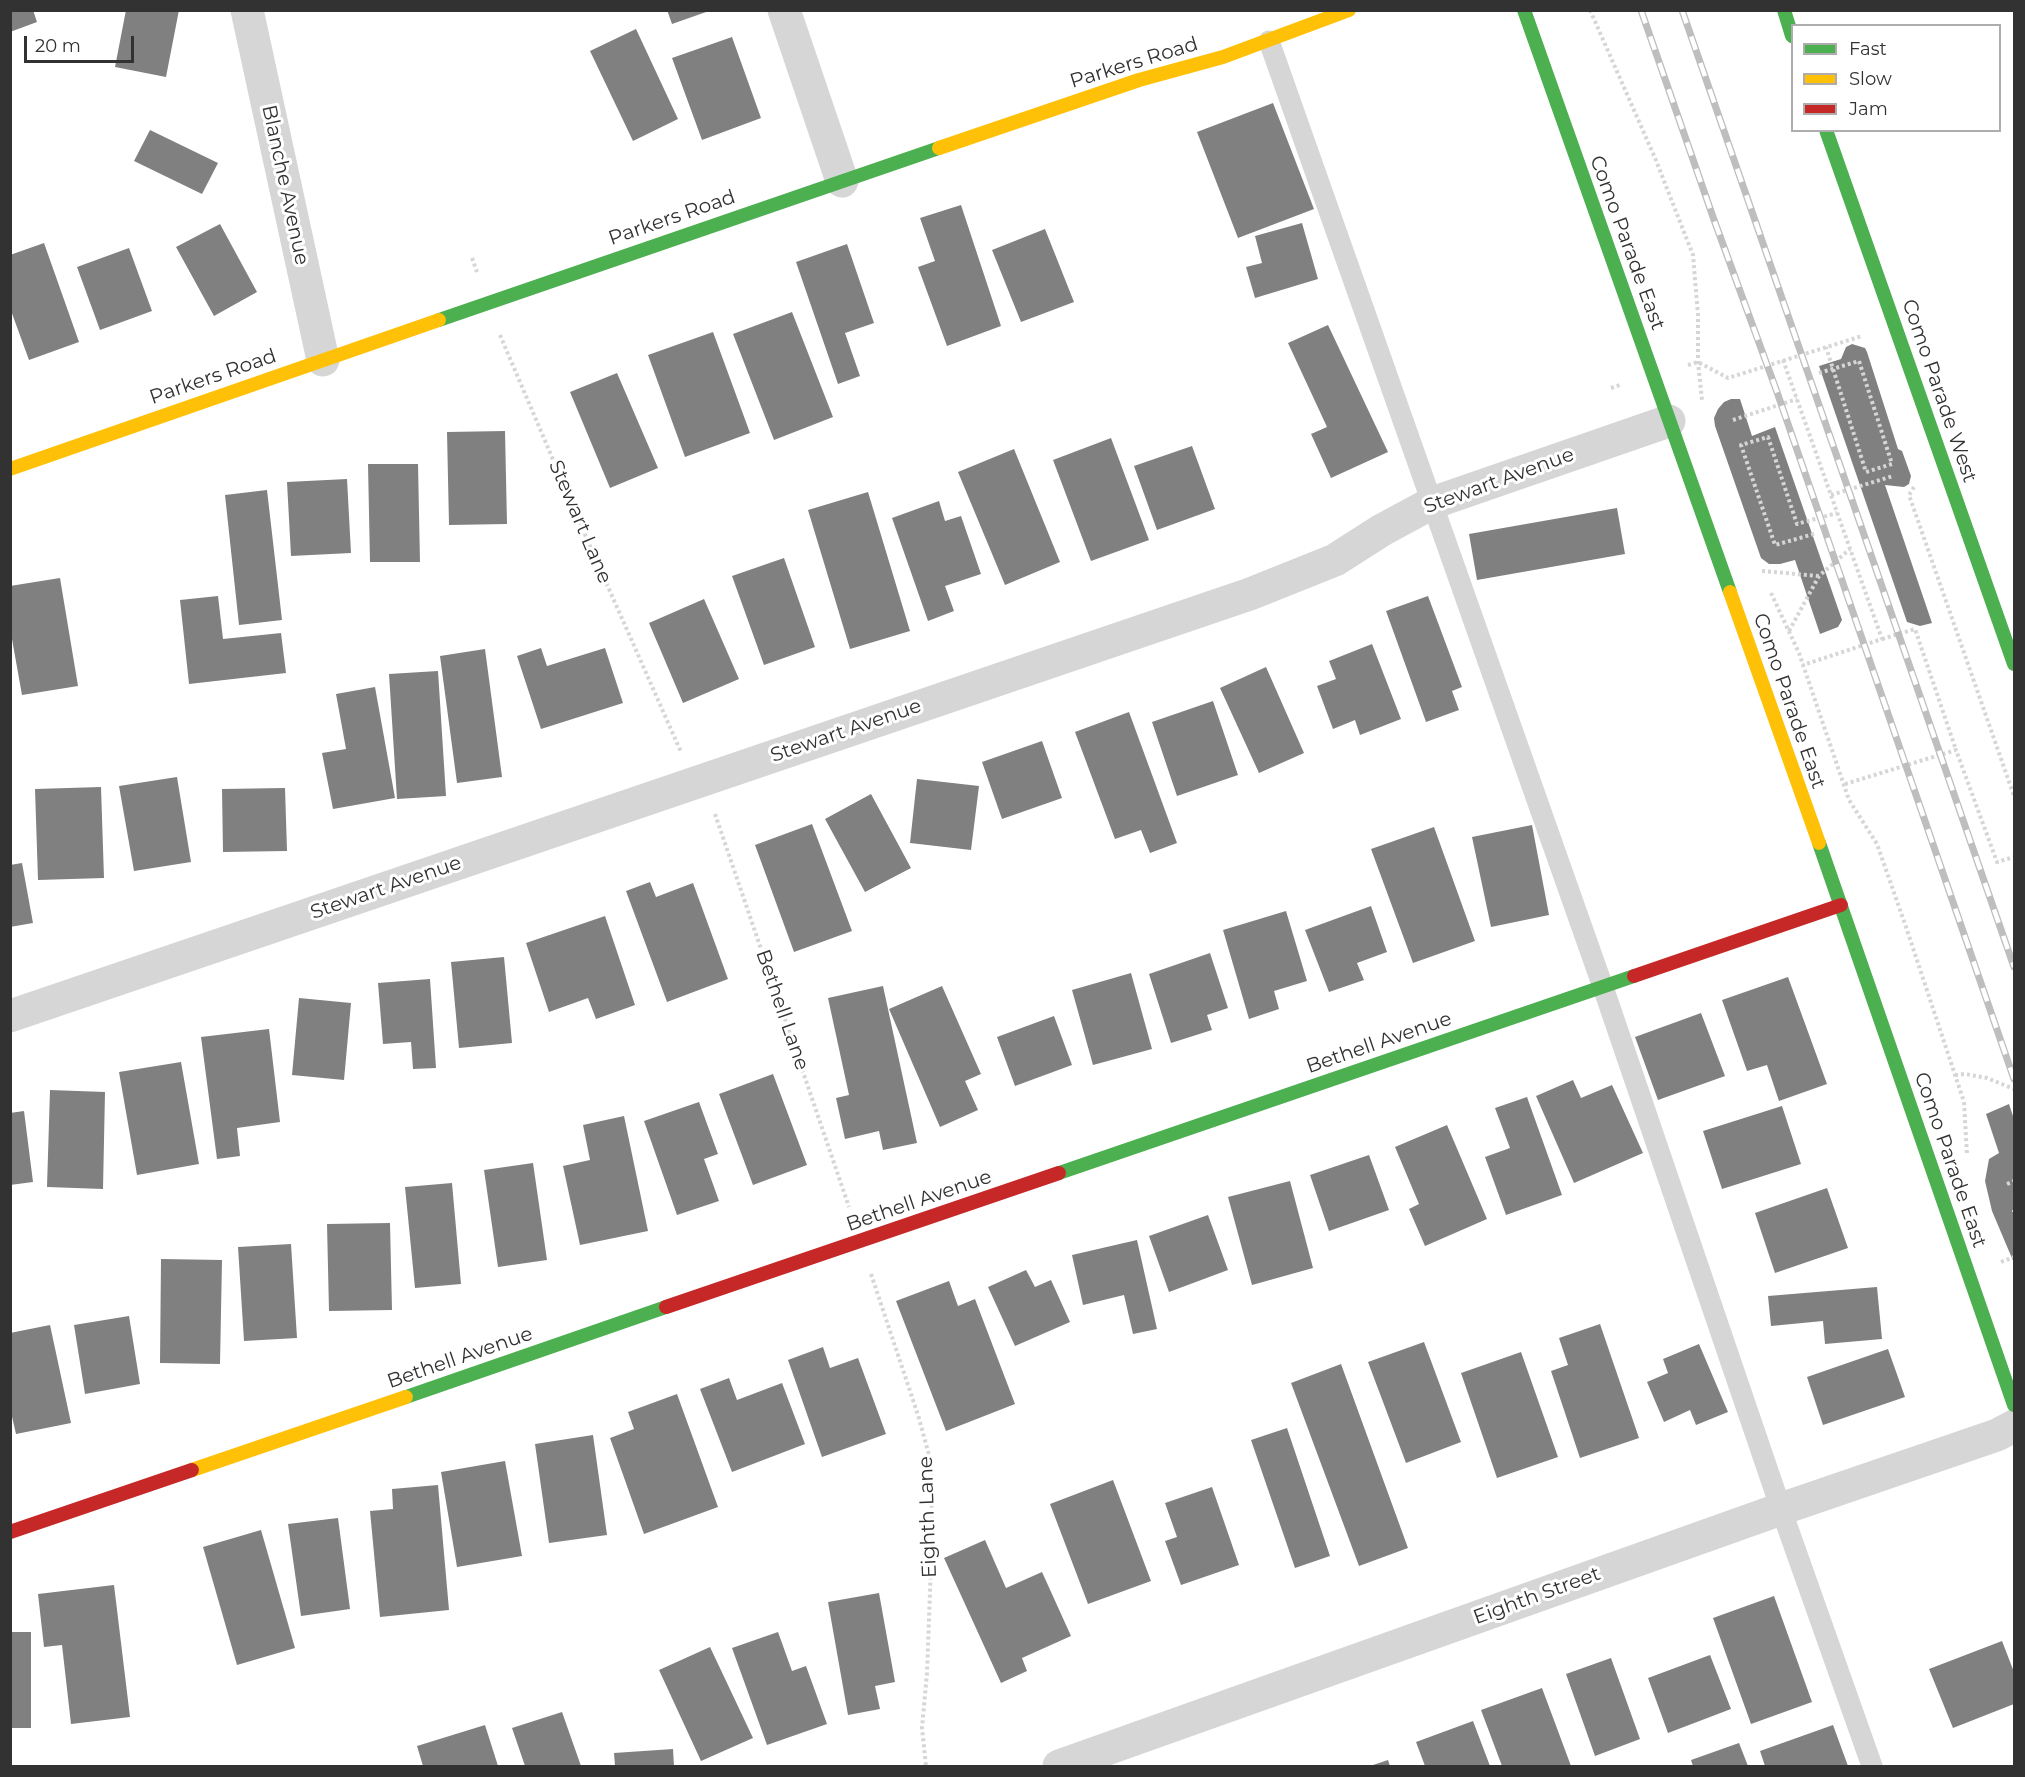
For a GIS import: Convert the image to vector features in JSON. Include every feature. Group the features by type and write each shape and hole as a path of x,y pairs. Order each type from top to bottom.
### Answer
{"street":[{"name":"Blanche Avenue","path":"247,10 323,360"},
{"path":"784,10 842,181"},
{"name":"Parkers Road","path":"10,469 1139,80 1223,57 1349,10"},
{"name":"Como Parade East","path":"1524,10 2014,1405"},
{"path":"1784,10 1791,33"},
{"name":"Como Parade West","path":"1827,132 2014,664"},
{"name":"Stewart Avenue","path":"10,1016 1250,594 1335,560 1432,502 1669,421"},
{"name":"Bethell Avenue","path":"10,1532 1840,905"},
{"name":"Eighth Street","path":"1059,1767 1781,1509 1997,1435 2014,1426"}],"lane":[{"path":"1269,41 1603,987 1781,1509 1872,1767"}],"path":[{"path":"1590,10 1655,158 1693,255 1698,315 1698,362 1703,407"},
{"name":"Stewart Lane","path":"472,258 488,303 590,547 681,750 699,781"},
{"path":"1611,388 1698,362 1728,378 1894,324"},
{"path":"1819,373 1829,370 1839,367 1849,364 1859,361 1892,464 1866,472 1836,378 1832,368 1826,347"},
{"path":"1784,360 1882,639"},
{"path":"1770,407 1733,420 1797,399"},
{"path":"1814,534 1775,545 1741,446 1768,437 1797,524 1837,513"},
{"path":"1831,495 1893,476 1859,488"},
{"path":"1788,631 1820,576 1850,549"},
{"path":"1758,560 1766,581"},
{"path":"1762,571 1820,576"},
{"path":"1771,591 1803,665 1849,800 1877,844 1964,1102 1968,1165"},
{"path":"1803,665 1915,629 1956,750 1998,862 2014,857"},
{"path":"1845,784 1956,750"},
{"name":"Bethell Lane","path":"699,781 716,817 861,1241"},
{"path":"1955,1075 1965,1074 1988,1078 2014,1089"},
{"name":"Eighth Lane","path":"861,1241 931,1462 932,1538 927,1673 922,1728 926,1767"},
{"path":"1996,1263 2014,1257"}],"building":[{"path":"10,10 33,10 37,22 10,32"},
{"path":"126,10 179,10 166,77 115,67"},
{"path":"667,10 709,10 709,11 672,24"},
{"path":"636,29 678,119 633,141 590,51"},
{"path":"732,37 761,118 702,140 672,58"},
{"path":"1273,103 1314,209 1238,238 1197,132"},
{"path":"150,130 218,163 202,194 134,161"},
{"path":"961,205 1001,326 947,346 918,267 935,261 920,218"},
{"path":"1302,223 1318,279 1255,298 1246,267 1262,263 1255,236"},
{"path":"220,224 257,292 214,316 176,247"},
{"path":"1045,229 1074,302 1021,322 992,250"},
{"path":"44,243 79,342 29,360 10,308 10,255"},
{"path":"847,244 874,323 845,333 860,376 838,384 796,262"},
{"path":"129,248 152,311 100,330 77,267"},
{"path":"792,312 833,417 774,440 733,334"},
{"path":"1328,325 1388,452 1331,478 1311,434 1327,427 1288,343"},
{"path":"713,332 750,433 685,457 648,355"},
{"path":"1852,344 1865,348 1867,352 1898,449 1902,451 1911,476 1909,484 1904,487 1885,485 1932,623 1920,626 1907,622 1819,366 1841,359 1846,347"},
{"path":"617,373 658,468 610,488 570,392"},
{"path":"1740,399 1752,436 1775,427 1842,620 1838,627 1820,634 1795,560 1769,564 1761,558 1715,426 1714,418 1718,409 1724,402"},
{"path":"505,431 507,524 449,525 447,432"},
{"path":"1111,438 1149,540 1091,561 1053,460"},
{"path":"1192,446 1215,509 1157,530 1134,466"},
{"path":"1014,449 1060,562 1005,585 958,472"},
{"path":"368,464 418,464 420,562 370,562"},
{"path":"347,479 351,553 291,556 287,482"},
{"path":"267,490 282,620 239,625 225,495"},
{"path":"868,492 910,631 850,649 808,510"},
{"path":"939,501 945,521 961,516 981,574 945,586 954,611 928,621 892,518"},
{"path":"1617,508 1625,554 1477,580 1469,534"},
{"path":"784,558 815,647 764,665 732,576"},
{"path":"60,578 78,686 22,695 10,628 10,586"},
{"path":"218,596 223,639 281,633 286,673 189,684 180,600"},
{"path":"1428,596 1462,687 1452,691 1459,710 1426,722 1386,611"},
{"path":"704,599 739,679 683,703 649,623"},
{"path":"1372,644 1401,719 1360,735 1355,720 1333,729 1317,686 1336,679 1329,661"},
{"path":"541,648 547,666 605,648 623,703 541,729 517,656"},
{"path":"485,649 502,777 457,783 440,656"},
{"path":"1266,667 1304,753 1259,773 1220,688"},
{"path":"438,671 446,796 397,799 389,674"},
{"path":"375,687 395,798 333,809 322,753 346,749 336,694"},
{"path":"1213,701 1238,775 1177,796 1152,722"},
{"path":"1129,712 1177,843 1150,853 1141,830 1115,839 1075,732"},
{"path":"1042,741 1062,798 1002,819 982,762"},
{"path":"177,777 191,862 134,871 119,786"},
{"path":"917,779 979,786 971,850 910,843"},
{"path":"101,787 104,878 38,880 35,789"},
{"path":"285,788 287,851 223,852 222,789"},
{"path":"871,794 911,868 865,892 825,819"},
{"path":"812,824 852,931 794,952 755,845"},
{"path":"1532,825 1549,915 1491,927 1472,837"},
{"path":"1434,827 1475,941 1413,963 1371,849"},
{"path":"22,863 33,923 10,927 10,865"},
{"path":"650,882 656,897 693,883 728,979 667,1002 626,891"},
{"path":"1371,906 1387,952 1357,963 1364,980 1329,992 1305,930"},
{"path":"1286,911 1307,981 1274,991 1279,1009 1249,1019 1223,930"},
{"path":"605,916 635,1005 596,1019 588,998 549,1012 526,943"},
{"path":"1210,953 1228,1008 1207,1015 1212,1030 1171,1043 1149,974"},
{"path":"504,957 512,1043 459,1048 451,962"},
{"path":"1131,973 1152,1049 1093,1065 1072,990"},
{"path":"1788,977 1827,1084 1779,1101 1767,1065 1747,1071 1722,1000"},
{"path":"430,979 436,1068 413,1069 411,1042 383,1044 378,983"},
{"path":"883,986 917,1143 883,1150 879,1131 845,1139 836,1098 849,1095 828,998"},
{"path":"942,986 981,1074 965,1081 978,1110 940,1127 889,1009"},
{"path":"299,998 351,1003 344,1080 292,1075"},
{"path":"1701,1013 1725,1076 1658,1100 1635,1037"},
{"path":"1054,1016 1072,1065 1015,1086 997,1037"},
{"path":"269,1029 280,1122 237,1128 240,1156 217,1159 201,1037"},
{"path":"181,1062 199,1164 137,1175 119,1072"},
{"path":"773,1074 807,1165 753,1185 719,1094"},
{"path":"1573,1080 1581,1098 1612,1085 1643,1153 1574,1183 1536,1096"},
{"path":"50,1090 105,1092 103,1189 47,1187"},
{"path":"1527,1097 1562,1195 1506,1215 1485,1157 1510,1148 1495,1108"},
{"path":"699,1102 718,1154 704,1159 719,1201 677,1215 644,1121"},
{"path":"2009,1104 2014,1119 2014,1263 1992,1211 1985,1181 1989,1159 1999,1153 1986,1114"},
{"path":"1782,1106 1801,1164 1722,1189 1703,1131"},
{"path":"24,1111 33,1182 10,1185 10,1113"},
{"path":"624,1116 648,1231 580,1245 563,1166 590,1160 583,1125"},
{"path":"1447,1125 1487,1219 1425,1246 1409,1209 1419,1204 1395,1147"},
{"path":"1369,1155 1389,1210 1329,1231 1310,1175"},
{"path":"533,1163 547,1260 498,1267 484,1170"},
{"path":"1290,1181 1313,1268 1252,1285 1228,1197"},
{"path":"452,1183 461,1284 415,1288 405,1187"},
{"path":"1827,1188 1848,1248 1775,1273 1755,1213"},
{"path":"1208,1215 1228,1270 1169,1292 1149,1236"},
{"path":"390,1223 392,1310 329,1311 327,1224"},
{"path":"1137,1240 1157,1329 1133,1334 1124,1295 1083,1305 1072,1255"},
{"path":"291,1244 297,1338 244,1341 238,1247"},
{"path":"161,1259 222,1260 220,1364 160,1363"},
{"path":"1026,1270 1035,1287 1051,1280 1070,1322 1015,1346 988,1287"},
{"path":"949,1281 958,1306 975,1299 1015,1404 946,1431 896,1301"},
{"path":"1877,1287 1882,1339 1825,1344 1823,1321 1771,1326 1768,1296"},
{"path":"129,1316 140,1384 85,1394 74,1325"},
{"path":"1600,1324 1639,1438 1580,1458 1551,1371 1568,1365 1559,1338"},
{"path":"50,1325 71,1423 16,1434 10,1408 10,1333"},
{"path":"1424,1342 1461,1442 1406,1463 1368,1362"},
{"path":"1699,1344 1728,1412 1696,1425 1690,1410 1664,1422 1647,1382 1668,1373 1663,1359"},
{"path":"823,1347 830,1368 858,1358 886,1434 822,1457 788,1360"},
{"path":"1888,1349 1905,1397 1823,1425 1807,1377"},
{"path":"1521,1352 1558,1457 1497,1478 1461,1373"},
{"path":"1341,1364 1408,1548 1359,1566 1291,1383"},
{"path":"729,1378 737,1400 782,1383 805,1444 732,1472 700,1389"},
{"path":"677,1394 718,1507 644,1534 610,1438 634,1429 628,1412"},
{"path":"1287,1428 1330,1556 1295,1568 1251,1440"},
{"path":"593,1435 607,1535 549,1543 535,1444"},
{"path":"505,1461 522,1556 457,1567 441,1472"},
{"path":"1113,1480 1151,1581 1088,1604 1050,1504"},
{"path":"438,1485 449,1610 380,1617 370,1511 393,1509 392,1489"},
{"path":"1212,1487 1239,1565 1181,1585 1165,1541 1177,1537 1165,1503"},
{"path":"338,1518 350,1609 301,1616 288,1524"},
{"path":"261,1530 295,1648 237,1665 203,1547"},
{"path":"985,1540 1006,1588 1042,1572 1071,1636 1022,1658 1027,1671 1001,1683 944,1558"},
{"path":"114,1585 130,1717 71,1724 62,1645 44,1647 38,1594"},
{"path":"879,1593 895,1682 875,1686 880,1709 848,1715 828,1602"},
{"path":"1774,1596 1812,1702 1751,1724 1713,1618"},
{"path":"10,1632 31,1632 31,1728 10,1728"},
{"path":"778,1632 792,1671 806,1666 827,1724 767,1745 732,1648"},
{"path":"2002,1641 2014,1672 2014,1704 1953,1728 1929,1669"},
{"path":"710,1647 753,1738 701,1761 659,1670"},
{"path":"1710,1655 1731,1709 1668,1733 1648,1678"},
{"path":"1611,1658 1640,1739 1595,1756 1566,1674"},
{"path":"1542,1688 1571,1766 1502,1766 1481,1710"},
{"path":"562,1712 581,1766 525,1766 512,1728"},
{"path":"1473,1721 1490,1766 1425,1766 1416,1742"},
{"path":"485,1725 498,1766 423,1766 417,1746"},
{"path":"1833,1725 1848,1766 1765,1766 1760,1751"},
{"path":"1739,1743 1748,1766 1693,1766 1691,1760"},
{"path":"673,1749 674,1766 615,1766 614,1753"},
{"path":"1388,1760 1390,1766 1370,1766"}],"railway":[{"path":"1641,10 1777,392 2014,1079"},
{"path":"1682,10 2014,967"}],"traffic: fast":[{"path":"1524,10 1730,592"},
{"path":"1784,10 1791,33"},
{"path":"1827,132 2014,664"},
{"path":"439,320 939,148"},
{"path":"1819,843 2014,1405"},
{"path":"1059,1173 1634,976"},
{"path":"406,1397 666,1307"}],"traffic: slow":[{"path":"939,148 1139,80 1223,57 1349,10"},
{"path":"10,469 439,320"},
{"path":"1730,592 1819,843"},
{"path":"192,1470 406,1397"}],"traffic: jam":[{"path":"1634,976 1841,905"},
{"path":"666,1307 1059,1173"},
{"path":"10,1532 192,1470"}]}
